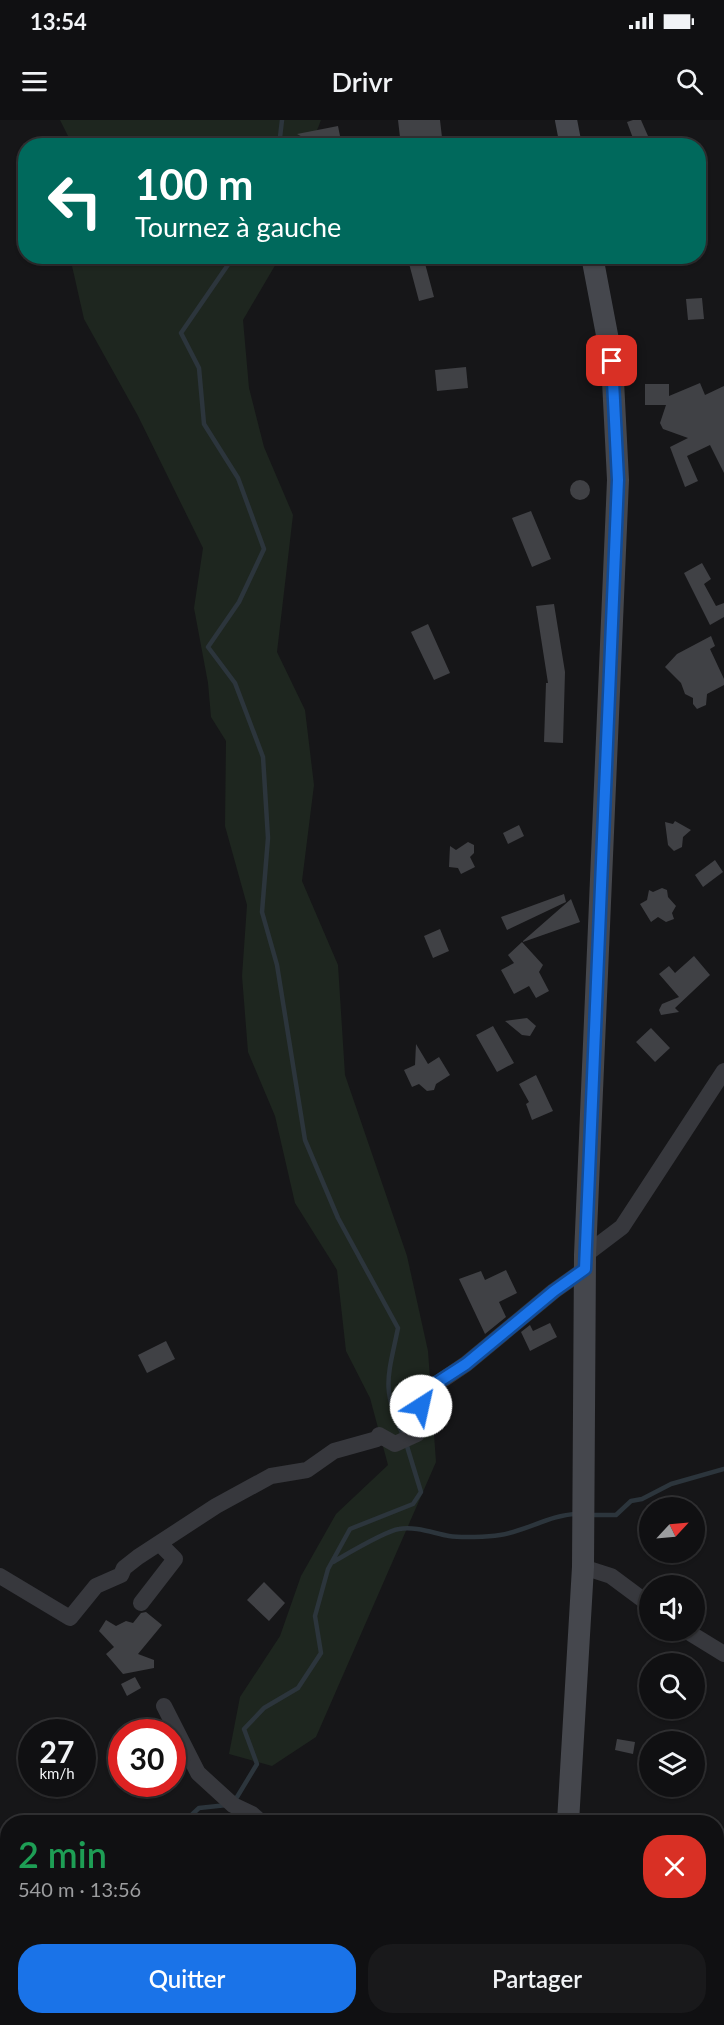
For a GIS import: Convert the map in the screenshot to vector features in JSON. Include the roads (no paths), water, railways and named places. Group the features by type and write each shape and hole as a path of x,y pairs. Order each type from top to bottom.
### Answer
{"main road":[{"path":"566,120 569,138"},
{"path":"568,1815 583,1567 585,1262 618,480 612,361 594,264"}],"street":[{"path":"0,1576 70,1618 96,1586 121,1575 124,1568 138,1557 216,1506 271,1476 307,1470 334,1451 377,1439 379,1436 395,1444 417,1434 417,1420 426,1392 466,1364 554,1291 622,1227 724,1071"},
{"path":"141,1603 175,1559 160,1544"},
{"path":"583,1567 611,1576 639,1597"},
{"path":"703,1641 724,1654"},
{"path":"164,1706 198,1773 233,1804 253,1815"}],"waterway":[{"path":"280,138 282,120"},
{"path":"228,264 181,333 199,368 204,424 238,478 264,549 239,602 208,647 235,683 263,757 268,838 262,912 277,965 305,1140 338,1218 398,1328 388,1382 392,1405 403,1435"},
{"path":"234,1802 257,1764 244,1729 264,1708 298,1688 321,1653 315,1616 328,1569 350,1529 413,1504 421,1492 406,1443"},
{"path":"590,1515 616,1515 631,1501 642,1499 671,1484 724,1469"},
{"path":"333,1562 376,1538 399,1529 418,1529 454,1537 489,1536 510,1533 557,1517 576,1514"},
{"path":"192,1815 199,1808 227,1805"}]}
